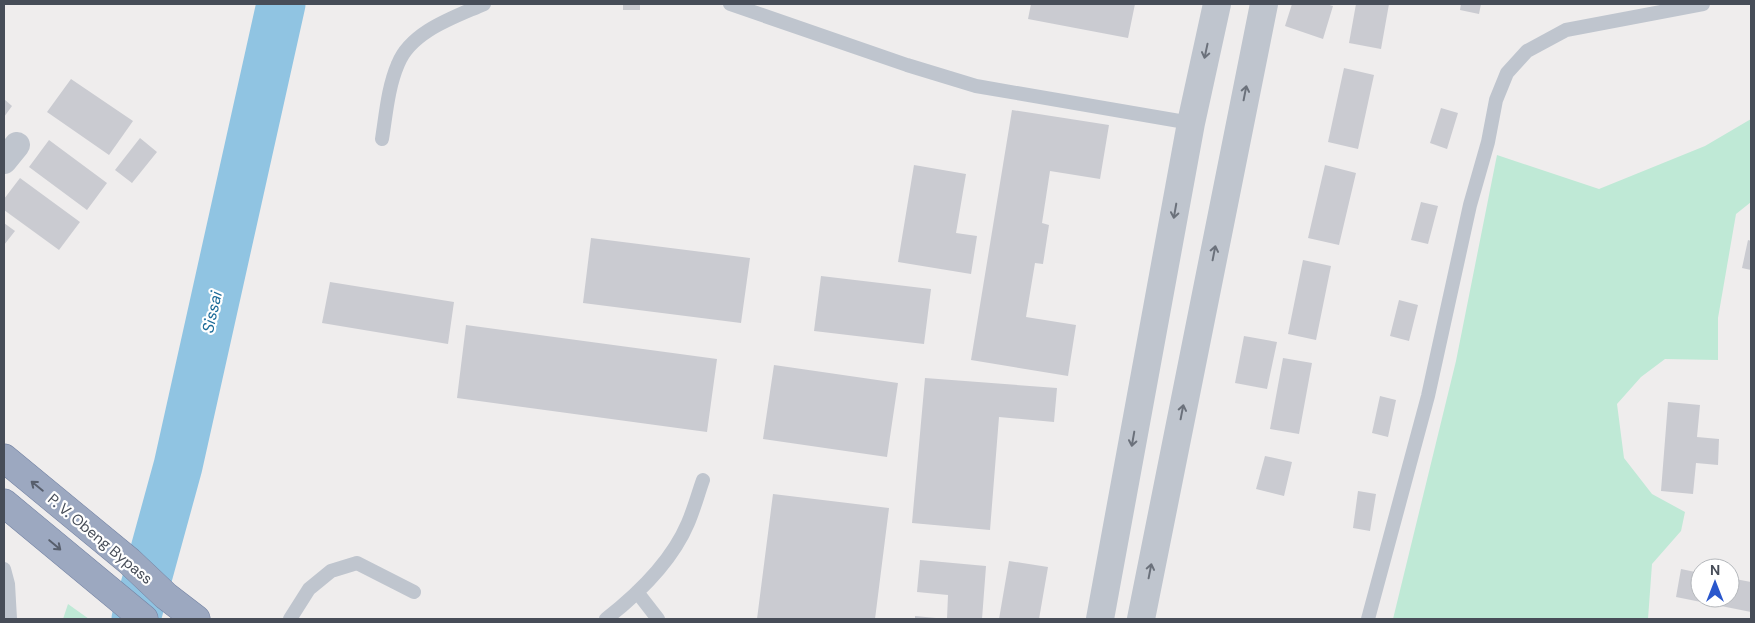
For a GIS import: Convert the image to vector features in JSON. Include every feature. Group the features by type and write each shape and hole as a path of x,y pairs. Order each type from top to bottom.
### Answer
{"highway":[{"name":"P. V. Obeng Bypass","path":"4,458 129,561 166,596 196,619"},
{"path":"4,503 144,619"}],"street":[{"path":"1100,619 1191,123 1217,4"},
{"path":"1141,619 1264,4"}],"lane":[{"path":"382,139 398,63 408,47 429,31 451,18 484,4"},
{"path":"730,4 907,65 976,86 1191,123"},
{"path":"1368,619 1428,396 1470,205 1488,142 1496,100 1507,73 1527,50 1566,30 1702,4"},
{"path":"606,619 637,592 669,557 688,524 703,480"},
{"path":"290,619 309,589 331,571 357,563 414,592"},
{"path":"4,569 8,584 10,619"},
{"path":"637,592 658,619"}],"green space":[{"path":"1751,119 1751,202 1736,214 1718,318 1718,360 1665,359 1641,377 1617,404 1624,458 1652,494 1685,512 1681,531 1652,564 1648,619 1393,619 1456,361 1497,155 1599,189 1705,146"},
{"path":"68,604 89,619 63,619"}],"building":[{"path":"623,4 640,4 640,10 623,10"},
{"path":"1031,4 1135,4 1128,38 1028,19"},
{"path":"1292,4 1326,4 1333,6 1323,39 1285,26"},
{"path":"1356,4 1389,4 1381,49 1349,43"},
{"path":"1461,4 1481,4 1479,14 1460,10"},
{"path":"1344,68 1374,75 1358,149 1328,142"},
{"path":"71,79 133,121 109,155 47,112"},
{"path":"4,99 12,106 4,117"},
{"path":"1441,108 1458,113 1447,149 1430,143"},
{"path":"1012,110 1109,125 1100,179 1050,171 1042,223 1049,225 1043,264 1035,263 1026,317 1076,325 1068,376 971,360"},
{"path":"140,138 157,152 132,183 115,170"},
{"path":"49,140 107,183 87,210 29,167"},
{"path":"914,165 966,174 956,233 977,236 971,274 898,262"},
{"path":"1325,165 1356,173 1339,245 1308,238"},
{"path":"20,178 80,222 59,250 4,210 4,199"},
{"path":"1421,202 1438,206 1428,244 1411,240"},
{"path":"4,223 15,231 4,245"},
{"path":"591,238 750,258 741,323 583,303"},
{"path":"1748,240 1751,241 1751,270 1742,268"},
{"path":"1303,260 1331,266 1316,340 1288,334"},
{"path":"821,276 931,289 924,344 814,331"},
{"path":"330,282 454,302 448,344 322,323"},
{"path":"1399,300 1418,305 1409,341 1390,336"},
{"path":"466,325 717,359 707,432 457,398"},
{"path":"1244,336 1277,342 1267,389 1235,383"},
{"path":"1283,358 1312,363 1299,434 1270,429"},
{"path":"774,365 898,383 887,457 763,439"},
{"path":"925,378 1057,388 1054,422 999,417 990,530 912,523"},
{"path":"1380,396 1396,400 1388,437 1372,433"},
{"path":"1668,402 1700,405 1697,437 1719,439 1718,465 1696,463 1693,494 1661,491"},
{"path":"1265,456 1292,462 1284,496 1256,489"},
{"path":"1358,491 1376,494 1370,531 1353,528"},
{"path":"773,494 889,508 875,619 757,619"},
{"path":"920,560 986,566 982,619 947,619 948,595 917,592"},
{"path":"1009,561 1048,567 1039,619 999,619"},
{"path":"1681,569 1690,571 1690,600 1676,597"},
{"path":"1740,580 1751,582 1751,612 1731,608 1740,608"},
{"path":"915,616 936,618 936,619 915,619"}],"waterway":[{"name":"Sissai","path":"136,619 178,466 281,4"}]}
